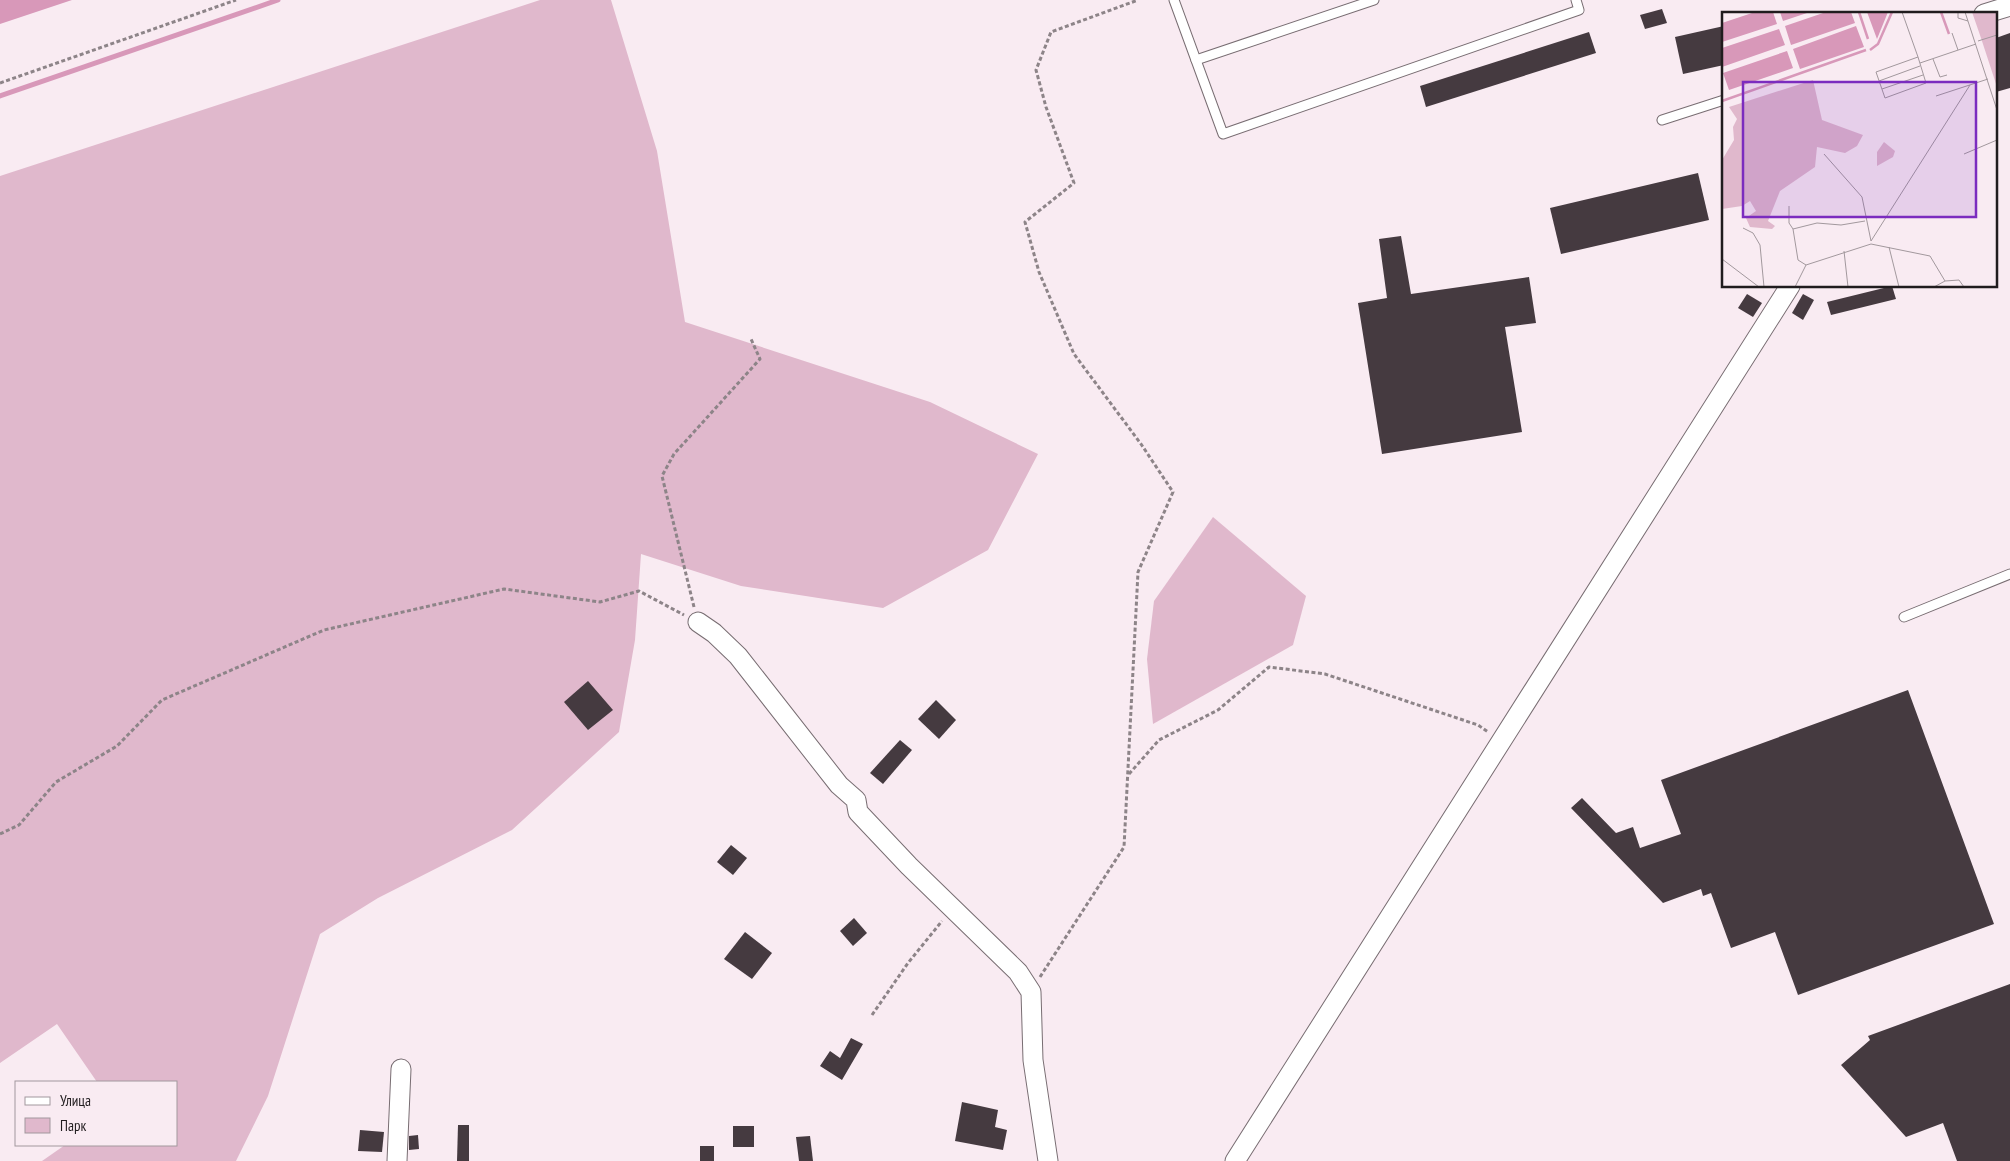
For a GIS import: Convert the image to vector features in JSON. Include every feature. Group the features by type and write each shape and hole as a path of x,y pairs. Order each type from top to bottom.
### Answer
{"street":[{"path":"1990,12 2010,6"},
{"path":"1235,1161 1789,288"},
{"path":"698,622 714,633 738,656 839,786 856,800 858,812 909,866 1018,972 1031,992 1033,1060 1048,1161"},
{"path":"398,1161 401,1069"}],"lane":[{"path":"1174,0 1223,134 1579,10 1576,0"},
{"path":"1196,60 1374,0"},
{"path":"1662,120 1722,101"},
{"path":"1904,617 2010,574"}],"path":[{"path":"0,83 236,0"},
{"path":"1031,992 1124,847 1138,572 1173,492 1141,444 1074,354 1039,272 1025,222 1074,184 1046,107 1036,70 1051,32 1138,0"},
{"path":"698,622 662,476 674,454 760,358 751,339"},
{"path":"0,834 19,825 56,782 118,746 162,700 324,630 504,589 600,602 639,591 698,622"},
{"path":"1129,774 1159,740 1218,710 1268,667 1325,674 1478,725 1501,741"},
{"path":"872,1015 908,963 953,907"}],"green space":[{"path":"540,0 611,0 657,151 685,322 930,402 1038,454 988,550 883,608 741,586 641,554 635,640 619,732 512,830 378,898 320,934 268,1096 236,1161 42,1161 64,1146 178,1146 178,1081 96,1081 57,1024 0,1063 0,176"},
{"path":"1213,517 1306,596 1293,645 1153,724 1147,659 1154,601"}],"shaded area":[{"path":"0,0 72,0 0,24"}],"building":[{"path":"1662,9 1667,23 1645,29 1640,15"},
{"path":"1722,26 1722,65 1683,74 1675,37"},
{"path":"1589,32 1596,53 1426,107 1420,86"},
{"path":"2010,33 2010,88 1998,91 1998,37"},
{"path":"1698,173 1709,220 1561,254 1550,208"},
{"path":"1401,236 1411,294 1529,277 1536,323 1505,327 1522,432 1382,454 1358,303 1387,298 1379,239"},
{"path":"1884,288 1893,288 1896,299 1831,315 1827,302"},
{"path":"1747,294 1762,303 1753,317 1738,308"},
{"path":"1803,294 1814,300 1803,320 1792,313"},
{"path":"588,681 613,710 588,730 564,702"},
{"path":"1908,690 1994,924 1798,995 1775,932 1731,948 1711,893 1703,896 1701,889 1663,903 1571,808 1582,798 1616,833 1633,827 1640,848 1681,834 1661,780"},
{"path":"936,700 956,720 939,739 918,719"},
{"path":"900,740 912,750 883,784 870,773"},
{"path":"731,845 747,858 733,875 717,862"},
{"path":"854,918 867,933 853,946 840,931"},
{"path":"745,932 772,953 752,979 724,959"},
{"path":"2010,984 2010,1161 1957,1161 1943,1123 1906,1137 1841,1065 1870,1040 1868,1036"},
{"path":"851,1038 863,1044 842,1080 820,1066 830,1051 840,1058"},
{"path":"962,1102 998,1110 995,1127 1007,1130 1003,1150 955,1141"},
{"path":"458,1125 469,1125 469,1161 457,1161"},
{"path":"733,1126 754,1126 754,1147 733,1147"},
{"path":"360,1130 384,1132 382,1152 358,1151"},
{"path":"418,1135 419,1149 409,1150 409,1136"},
{"path":"810,1136 813,1161 799,1161 796,1137"},
{"path":"700,1146 714,1146 714,1161 700,1161"}],"waterway":[{"path":"0,96 278,0"}]}
